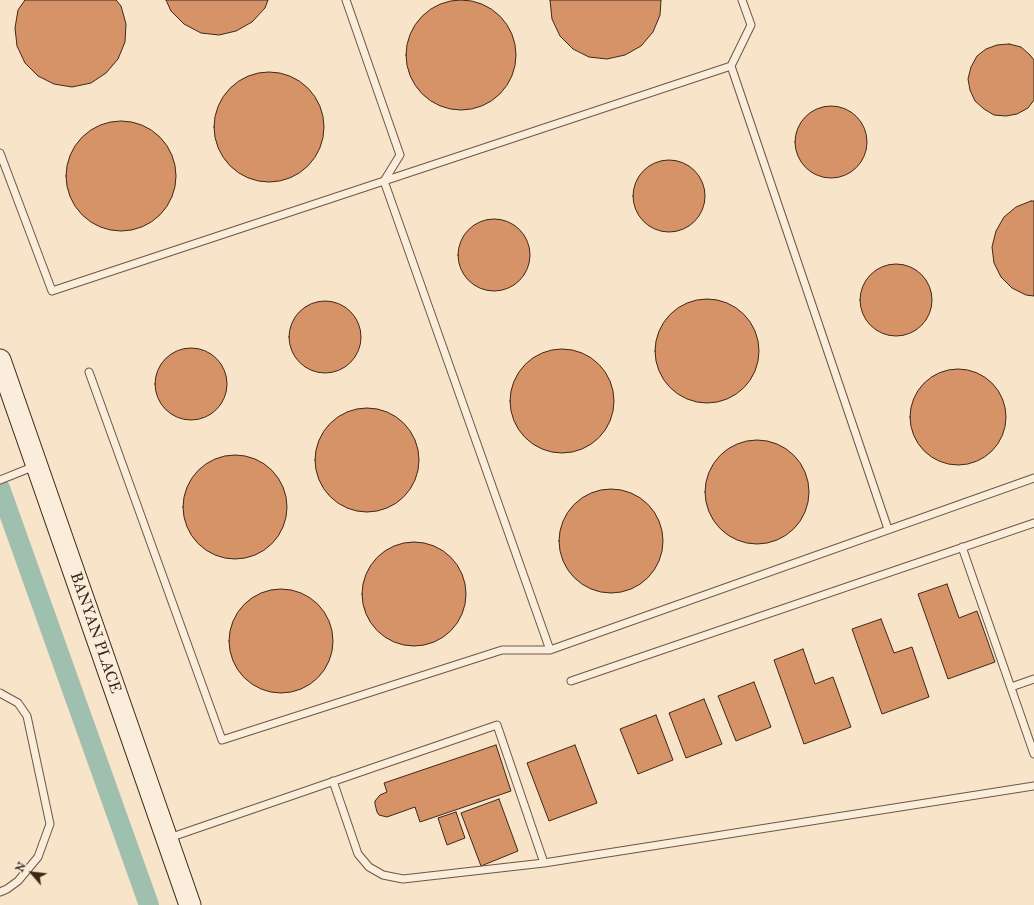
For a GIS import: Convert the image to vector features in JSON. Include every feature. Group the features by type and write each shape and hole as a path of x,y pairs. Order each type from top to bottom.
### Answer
{"street":[{"name":"BANYAN PLACE","path":"0,360 190,905"}],"lane":[{"path":"346,0 400,154 384,180"},
{"path":"742,0 751,25 731,66 888,529"},
{"path":"0,153 52,291 731,66"},
{"path":"384,180 550,650"},
{"path":"89,372 222,740 502,650 550,650 1034,478"},
{"path":"0,480 37,465"},
{"path":"571,681 1034,523"},
{"path":"962,547 1034,754"},
{"path":"1011,687 1034,679"},
{"path":"0,693 18,703 27,716 50,824 38,858 18,881 0,892"},
{"path":"167,838 497,725 544,863"},
{"path":"332,781 358,854 369,867 383,875 403,880 544,863 1034,786"}],"building":[{"path":"25,0 116,0 121,6 126,24 125,42 118,59 106,73 91,83 72,87 54,84 38,76 25,63 17,46 15,28 18,10"},
{"path":"166,0 268,0 265,8 252,22 236,31 219,35 201,33 184,24 171,11"},
{"path":"461,0 482,4 492,9 500,16 507,24 512,34 516,55 512,76 507,86 500,94 492,101 482,106 461,110 440,106 430,101 422,94 415,86 410,76 406,55 410,34 415,24 422,16 430,9 440,4"},
{"path":"550,0 661,0 660,15 653,32 641,46 625,55 607,59 589,57 573,49 560,36 552,19"},
{"path":"1009,44 1021,47 1034,60 1034,100 1028,108 1017,114 1006,116 994,115 975,101 970,90 968,79 971,67 977,56 986,49 997,45"},
{"path":"269,72 290,76 300,81 308,88 315,96 320,106 324,127 320,148 315,158 308,166 300,173 290,178 269,182 248,178 238,173 230,166 223,158 218,148 214,127 218,106 223,96 230,88 238,81 248,76"},
{"path":"831,106 851,112 861,122 867,142 861,162 851,172 831,178 811,172 801,162 795,142 801,122 811,112"},
{"path":"121,121 142,125 152,130 160,137 167,145 172,155 176,176 172,197 167,207 160,215 152,222 142,227 121,231 100,227 90,222 82,215 75,207 70,197 66,176 70,155 75,145 82,137 90,130 100,125"},
{"path":"669,160 689,166 699,176 705,196 699,216 689,226 669,232 649,226 639,216 633,196 639,176 649,166"},
{"path":"1034,201 1034,296 1026,295 1012,288 1001,277 994,263 992,247 996,231 1004,217 1016,207"},
{"path":"494,219 514,225 524,235 530,255 524,275 514,285 494,291 474,285 464,275 458,255 464,235 474,225"},
{"path":"896,264 916,270 926,280 932,300 926,320 916,330 896,336 876,330 866,320 860,300 866,280 876,270"},
{"path":"707,299 727,303 744,314 755,331 759,351 755,371 744,388 727,399 707,403 687,399 670,388 659,371 655,351 659,331 670,314 687,303"},
{"path":"325,301 345,307 355,317 361,337 355,357 345,367 325,373 305,367 295,357 289,337 295,317 305,307"},
{"path":"191,348 211,354 221,364 227,384 221,404 211,414 191,420 171,414 161,404 155,384 161,364 171,354"},
{"path":"562,349 582,353 599,364 610,381 614,401 610,421 599,438 582,449 562,453 542,449 525,438 514,421 510,401 514,381 525,364 542,353"},
{"path":"958,369 976,373 985,377 992,383 998,390 1002,399 1006,417 1002,435 998,444 992,451 985,457 976,461 958,465 940,461 931,457 924,451 918,444 914,435 910,417 914,399 918,390 924,383 931,377 940,373"},
{"path":"367,408 387,412 404,423 415,440 419,460 415,480 404,497 387,508 367,512 347,508 330,497 319,480 315,460 319,440 330,423 347,412"},
{"path":"757,440 777,444 794,455 805,472 809,492 805,512 794,529 777,540 757,544 737,540 720,529 709,512 705,492 709,472 720,455 737,444"},
{"path":"235,455 255,459 272,470 283,487 287,507 283,527 272,544 255,555 235,559 215,555 198,544 187,527 183,507 187,487 198,470 215,459"},
{"path":"611,489 631,493 648,504 659,521 663,541 659,561 648,578 631,589 611,593 591,589 574,578 563,561 559,541 563,521 574,504 591,493"},
{"path":"414,542 434,546 451,557 462,574 466,594 462,614 451,631 434,642 414,646 394,642 377,631 366,614 362,594 366,574 377,557 394,546"},
{"path":"947,584 959,618 977,611 995,662 948,679 918,594"},
{"path":"281,589 301,593 318,604 329,621 333,641 329,661 318,678 301,689 281,693 261,689 244,678 233,661 229,641 233,621 244,604 261,593"},
{"path":"881,619 894,653 912,647 929,697 882,714 852,629"},
{"path":"803,649 815,684 833,677 851,727 804,744 774,660"},
{"path":"754,682 771,727 736,741 718,696"},
{"path":"704,699 722,744 686,758 669,713"},
{"path":"656,715 673,760 638,774 620,729"},
{"path":"496,745 511,791 420,822 415,807 387,817 379,815 377,812 375,801 380,795 387,792 384,783"},
{"path":"575,745 597,803 549,821 527,763"},
{"path":"499,799 518,851 481,866 461,813"},
{"path":"456,812 465,838 447,845 438,818"}],"waterway":[{"path":"0,488 149,905"}]}
